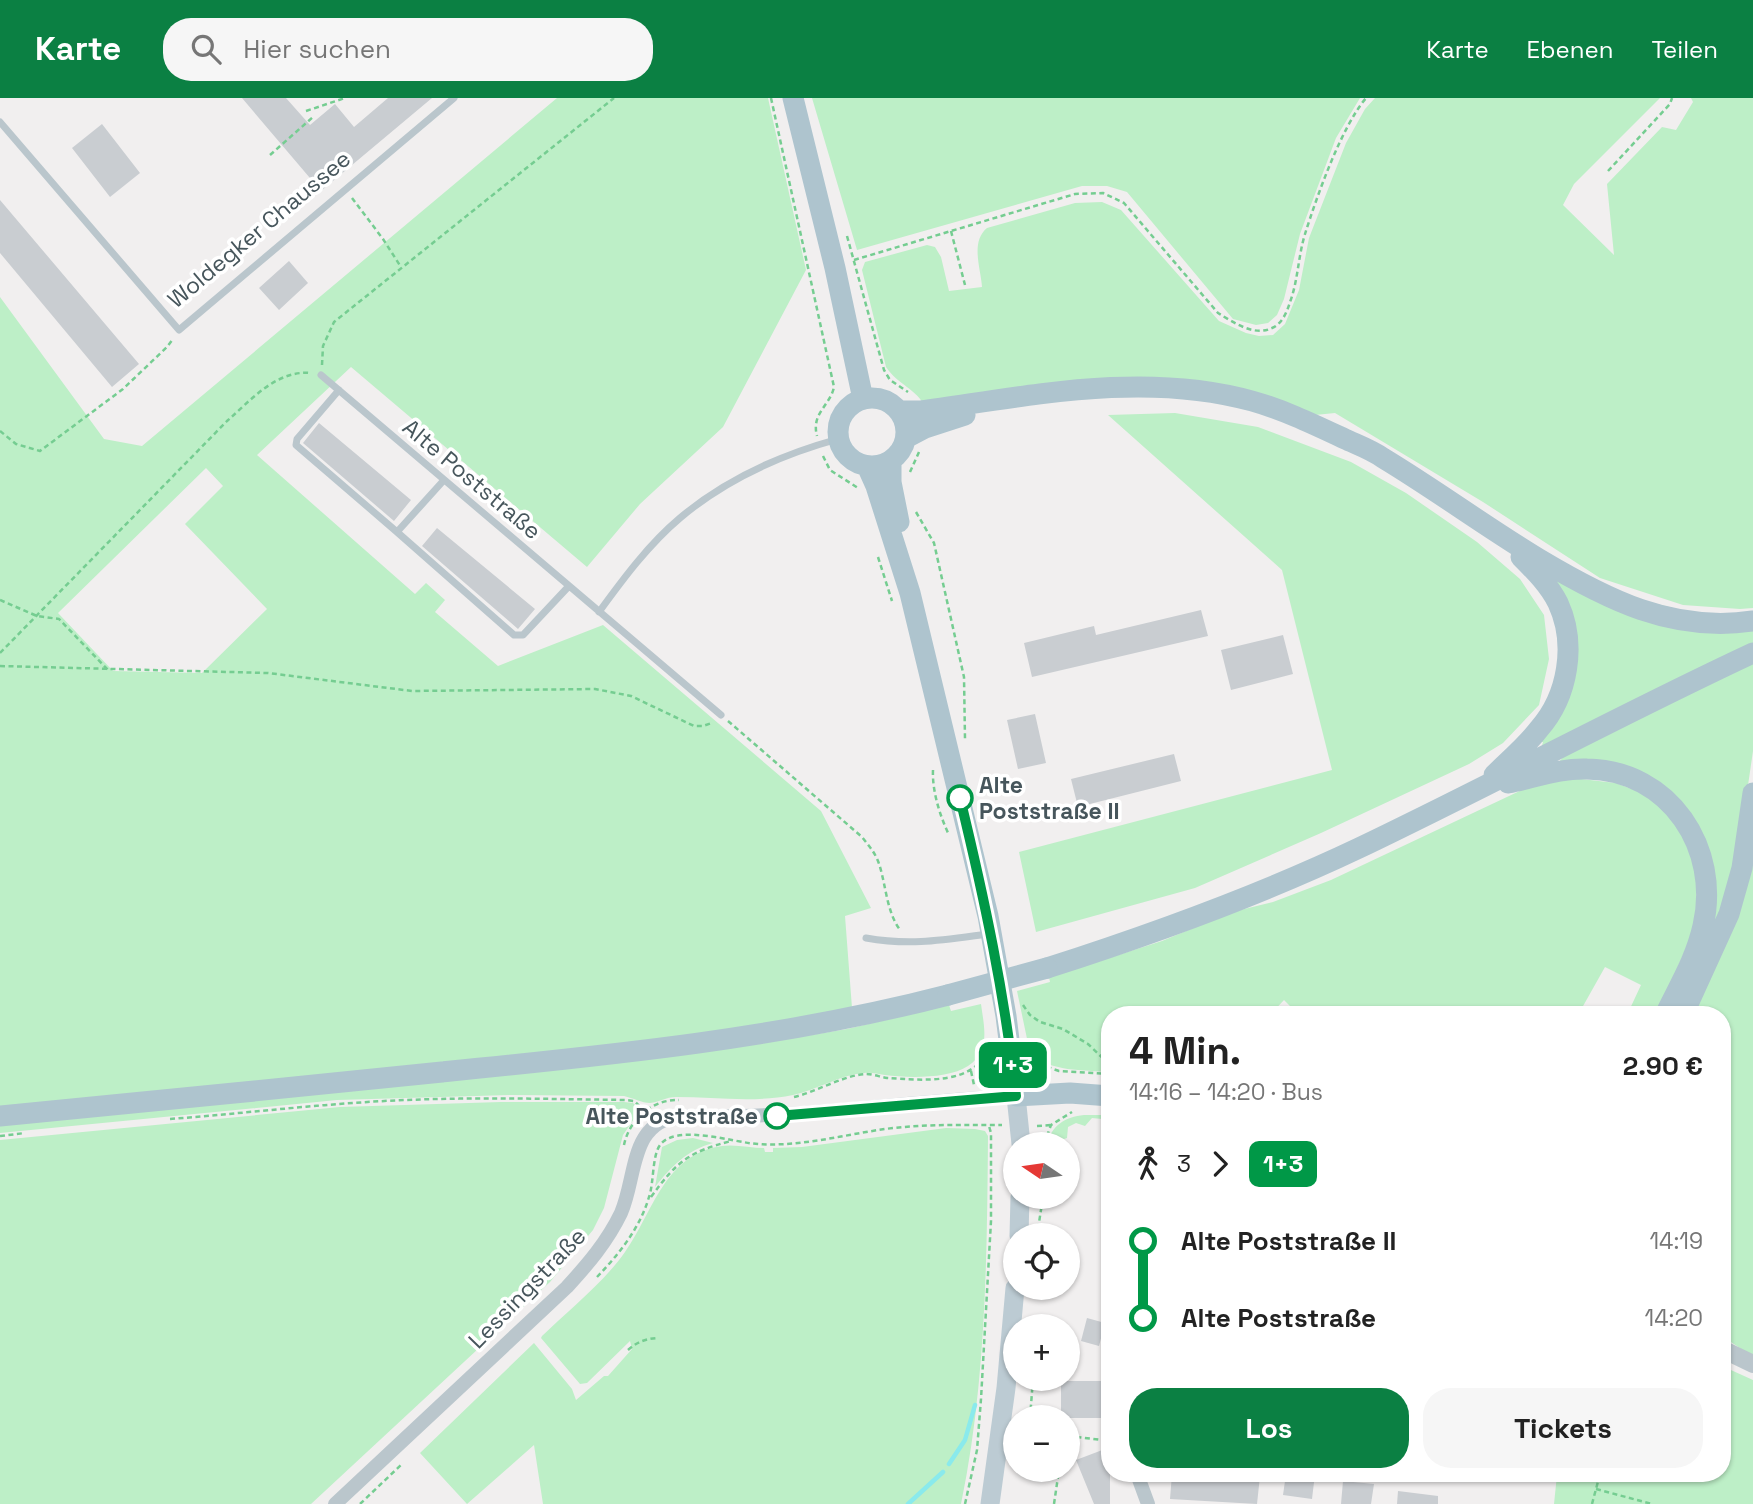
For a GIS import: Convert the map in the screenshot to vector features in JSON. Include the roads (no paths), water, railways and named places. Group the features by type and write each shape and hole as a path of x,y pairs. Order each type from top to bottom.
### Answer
{"main road":[{"path":"793,98 845,264 863,398"},
{"path":"899,411 923,419 1067,390 1129,386 1191,389 1252,401 1312,424 1381,456 1500,536 1610,599 1675,619 1710,623 1753,621"},
{"path":"906,438 904,420 899,411 886,400 863,398 846,409 840,418 838,439 843,451 850,459 867,466 884,464 891,460 923,419"},
{"path":"891,460 891,482 909,593"},
{"path":"867,466 876,486 909,593 992,933 1006,1016 1020,1132"},
{"path":"1482,788 1539,730 1554,709 1566,670 1568,650 1565,626 1558,604 1545,582 1500,536"},
{"path":"0,1116 587,1058 764,1034 948,995 1047,968 1159,932 1229,905 1356,849 1753,653"},
{"path":"1482,788 1565,770 1612,771 1634,778 1657,791 1678,811 1696,839 1704,865 1707,896 1704,925 1697,947 1669,1006"},
{"path":"1687,1006 1729,914 1742,868 1753,793"},
{"path":"1016,1096 1070,1093 1101,1095"},
{"path":"990,1504 1006,1388 1014,1300"}],"street":[{"name":"Lessingstraße","path":"335,1504 542,1311 594,1258 621,1211 641,1142 647,1131 666,1117 777,1116 1016,1096"},
{"path":"1731,1353 1753,1364"},
{"path":"1141,1482 1148,1504"}],"lane":[{"name":"Woldegker Chaussee","path":"0,122 179,330 454,98"},
{"name":"Alte Poststraße","path":"321,375 721,715"},
{"path":"339,390 297,439 296,445 514,635 523,635 569,586"},
{"path":"599,612 630,571 679,518 727,484 771,461 838,439"},
{"path":"397,532 444,480"},
{"path":"866,938 896,943 918,943 992,933"}],"waterway":[{"path":"949,1464 965,1440 975,1405"},
{"path":"908,1504 943,1472"}],"place":[{"name":"Alte Poststraße II","path":"960,798"},
{"name":"Alte Poststraße","path":"777,1116"}]}
